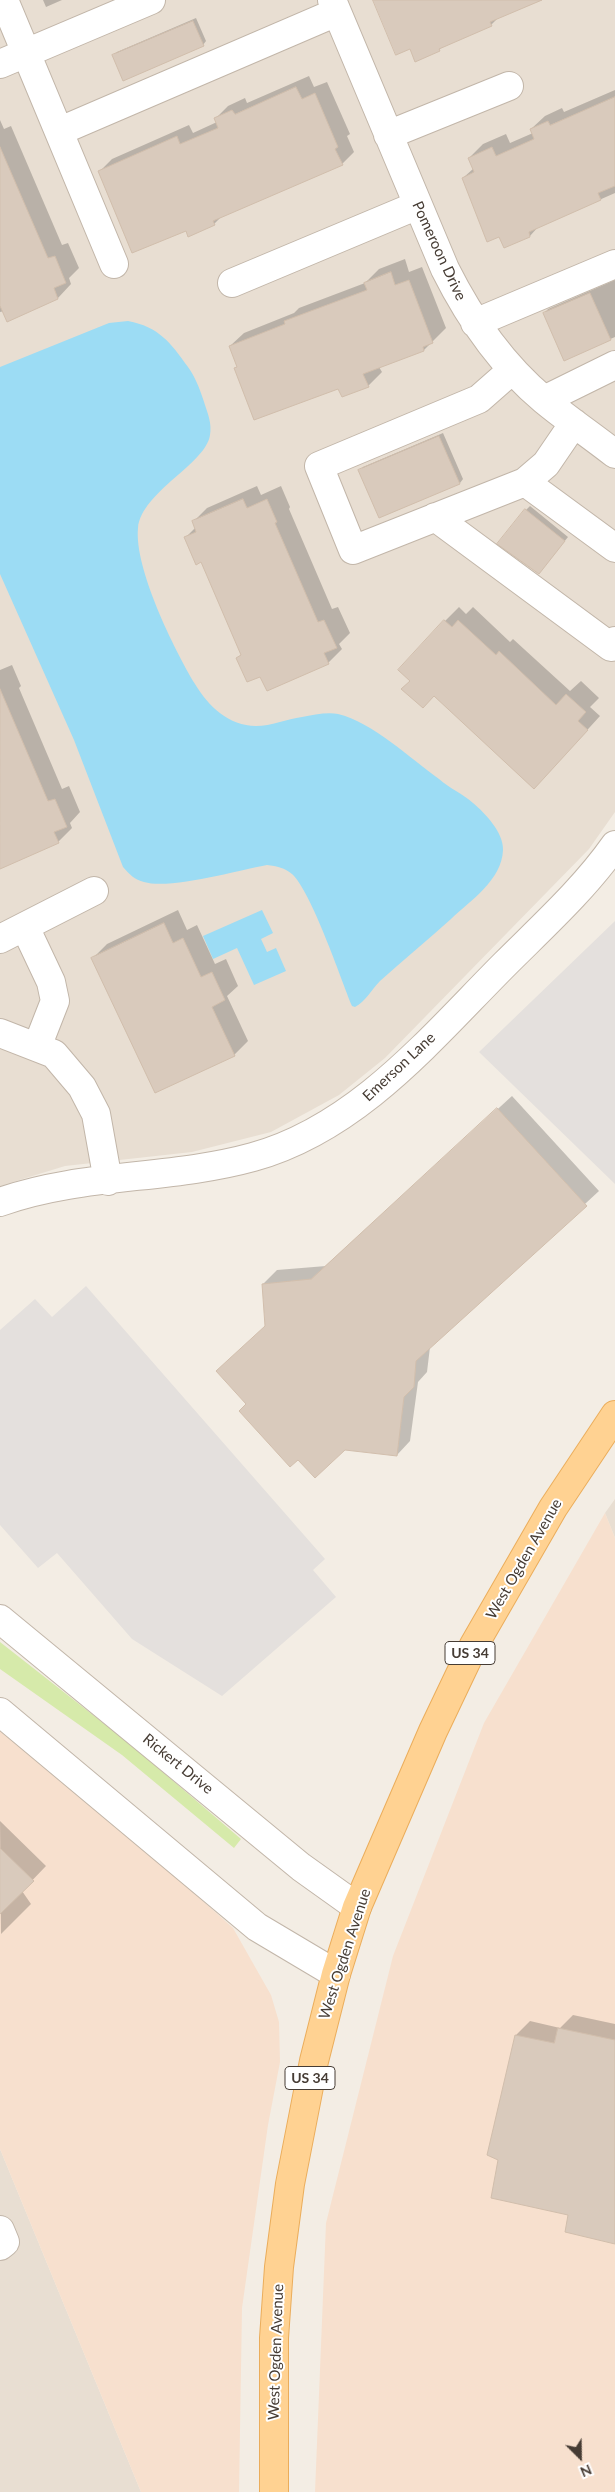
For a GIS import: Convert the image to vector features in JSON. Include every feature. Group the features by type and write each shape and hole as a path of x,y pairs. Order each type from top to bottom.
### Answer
{"main road":[{"name":"West Ogden Avenue","path":"274,2492 274,2338 279,2267 290,2184 314,2061 336,1974 358,1907 433,1731 474,1645 553,1508 615,1415"}],"street":[{"path":"4,0 114,264"},
{"path":"0,64 151,0"},
{"path":"60,131 334,6"},
{"name":"Pomeroon Drive","path":"334,6 445,269 475,323 512,370 544,400 615,454"},
{"path":"388,135 509,86"},
{"path":"232,283 418,205"},
{"path":"475,323 615,264"},
{"path":"544,400 615,365"},
{"path":"512,370 479,399 319,466 353,550 525,482 546,464 574,423"},
{"path":"525,482 615,548"},
{"path":"436,517 611,647 615,641"},
{"name":"Emerson Lane","path":"0,1202 52,1188 108,1181 254,1157 325,1125 358,1105 395,1075 574,894 615,845"},
{"path":"0,939 94,891"},
{"path":"25,927 51,982 55,1001 37,1046"},
{"path":"0,1033 54,1054 82,1087 96,1114 108,1181"},
{"name":"Rickert Drive","path":"0,1619 301,1867 358,1907"},
{"path":"0,1712 257,1927 336,1974"},
{"path":"0,2230 5,2242 0,2246"}],"shaded area":[{"path":"0,0 615,0 615,812 589,849 385,1058 339,1095 271,1132 192,1152 65,1166 0,1186"},
{"path":"615,921 615,1184 479,1052"},
{"path":"86,1286 325,1559 313,1570 336,1597 222,1696 132,1639 57,1553 38,1568 0,1525 0,1330 35,1299 52,1317"},
{"path":"615,1499 615,1538 605,1513"},
{"path":"605,1513 615,1538 615,2492 315,2492 326,2223 393,1956 484,1723"},
{"path":"0,1719 233,1928 271,1995 279,2022 280,2062 268,2125 242,2308 239,2492 141,2492 0,2149"},
{"path":"0,2149 141,2492 0,2492"}],"green space":[{"path":"0,1642 130,1744 241,1839 234,1848 122,1755 0,1669"}],"water":[{"path":"128,321 148,327 163,337 175,350 196,380 209,419 210,435 206,446 198,457 150,502 142,515 138,528 138,545 142,564 157,608 186,669 200,692 213,707 228,719 246,725 267,725 296,718 334,713 351,718 378,733 478,807 497,830 500,837 503,850 501,861 497,871 484,889 380,981 365,999 355,1007 352,1006 308,898 300,883 287,870 267,865 205,878 156,884 138,880 123,867 74,740 0,574 0,367 109,323"},
{"path":"262,910 273,933 261,939 267,952 276,948 286,971 254,985 237,948 213,959 203,936"}],"building":[{"path":"373,0 542,0 490,22 492,26 439,49 440,51 415,62 410,49 396,55"},
{"path":"193,21 204,46 123,81 112,55"},
{"path":"296,87 302,99 315,93 338,147 335,149 343,165 213,221 215,225 188,237 186,231 132,253 98,171 177,136 180,144 218,128 214,118 232,110 235,114"},
{"path":"615,97 615,186 598,193 601,200 529,232 530,237 504,248 499,237 487,242 462,178 474,172 468,158 492,147 496,156 534,139 530,129 548,121 550,125"},
{"path":"0,147 48,258 55,256 66,283 54,288 58,299 7,322 0,306"},
{"path":"391,272 395,285 409,280 433,343 423,347 424,351 363,374 369,387 342,397 338,389 254,420 234,368 237,367 229,346 285,324 284,321 367,290 364,283"},
{"path":"590,293 611,340 564,361 543,313"},
{"path":"439,436 460,484 379,518 358,470"},
{"path":"243,499 247,508 267,499 277,522 275,523 318,622 324,620 337,648 324,653 329,664 267,691 260,677 247,682 236,658 241,655 201,562 196,565 184,537 196,532 192,521"},
{"path":"525,509 565,541 539,574 497,544"},
{"path":"444,620 452,627 458,620 496,655 499,651 556,705 566,694 586,712 578,721 588,730 534,789 434,696 423,708 401,689 410,681 398,670"},
{"path":"0,689 48,801 55,799 67,827 54,832 59,843 0,869"},
{"path":"164,923 173,943 183,938 201,977 212,972 225,1000 212,1007 235,1056 155,1093 91,958"},
{"path":"497,1108 587,1206 416,1361 414,1387 404,1397 397,1456 345,1450 315,1478 298,1460 290,1467 239,1411 246,1404 216,1371 265,1326 262,1284 311,1279"},
{"path":"0,1848 34,1881 0,1914"},
{"path":"558,2028 615,2040 615,2244 565,2232 568,2215 491,2198 498,2160 487,2155 515,2035 554,2043"}]}
